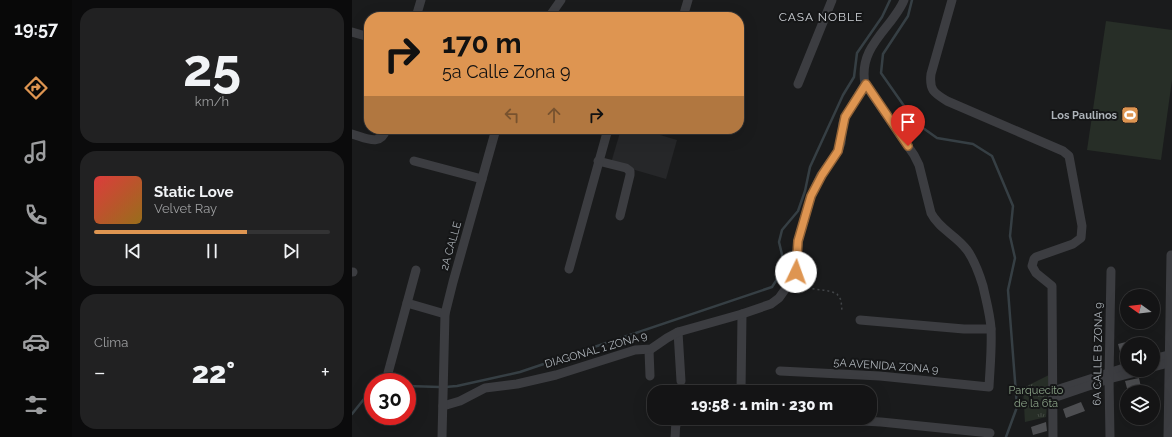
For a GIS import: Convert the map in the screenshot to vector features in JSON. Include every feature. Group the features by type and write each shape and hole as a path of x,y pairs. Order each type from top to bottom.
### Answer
{"street":[{"path":"417,12 421,0"},
{"path":"553,12 561,0"},
{"path":"685,12 688,0"},
{"path":"798,84 832,0"},
{"path":"860,320 964,329 991,329 988,307 975,262 971,254 960,241 943,229 934,219 931,213 919,165 914,155 866,84 864,72 869,52 876,39 900,10 904,0"},
{"path":"952,0 931,74 931,88 938,96 947,101 1063,151 1069,156 1082,230 1080,238 1076,242 1039,255 1034,259 1032,266 1033,270 1052,286 1053,437"},
{"path":"352,32 364,36"},
{"name":"DIAGONAL 1 ZONA 9","path":"443,404 460,401 485,388 517,384 556,375 635,350 649,350 678,332 742,314 775,302 791,282 796,272 798,241 811,196 819,179 838,151 845,117 866,84"},
{"path":"352,134 377,140 381,139 385,134"},
{"name":"2A CALLE","path":"442,437 446,314 453,282 495,134"},
{"path":"569,269 606,134"},
{"path":"414,161 482,179"},
{"path":"598,161 626,168 630,171 620,216"},
{"path":"1168,437 1171,359 1171,255"},
{"path":"388,373 416,270"},
{"name":"6A CALLE B ZONA 9","path":"1110,437 1109,376 1111,271"},
{"path":"407,304 446,314"},
{"path":"741,385 742,314"},
{"name":"5A AVENIDA ZONA 9","path":"780,371 880,376 989,387 991,329"},
{"path":"678,332 681,381"},
{"path":"649,350 650,376"},
{"path":"1160,359 1171,359"},
{"path":"1160,364 1171,359"},
{"path":"1053,395 1109,376 1120,370"},
{"path":"1109,376 1120,374"},
{"path":"877,422 990,433"},
{"path":"675,437 676,425"}],"path":[{"path":"791,282 809,289 837,294 841,300 842,311"}],"shaded area":[{"path":"620,134 657,134 677,140 666,179 611,163"}],"green space":[{"name":"Los Paulinos","path":"1106,21 1172,30 1172,80 1161,160 1087,150"},
{"name":"Parquecito de la 6ta","path":"1049,375 1046,417 1025,422 1023,388"}],"building":[{"path":"1139,378 1140,385 1126,385 1125,381"},
{"path":"1081,402 1085,411 1066,418 1063,409"},
{"path":"1046,422 1047,431 1033,435 1031,427"}],"waterway":[{"path":"445,387 457,386 520,372 772,287 785,267 779,242 782,230 798,211 805,191 810,167 843,95 854,77 857,53 882,17 890,0"},
{"path":"912,0 908,16 883,54 881,73 916,123 937,138 973,144 992,156 1013,206 1010,236 1015,258 1008,290 1017,407 1006,437"},
{"path":"416,386 440,387"},
{"path":"352,414 364,399"}],"place":[{"name":"Los Paulinos","path":"1130,115"}],"district":[{"name":"CASA NOBLE","path":"821,17"}],"route":[{"path":"796,272 798,241 811,196 817,183 840,147 845,117 866,84 878,104 908,146"}]}
